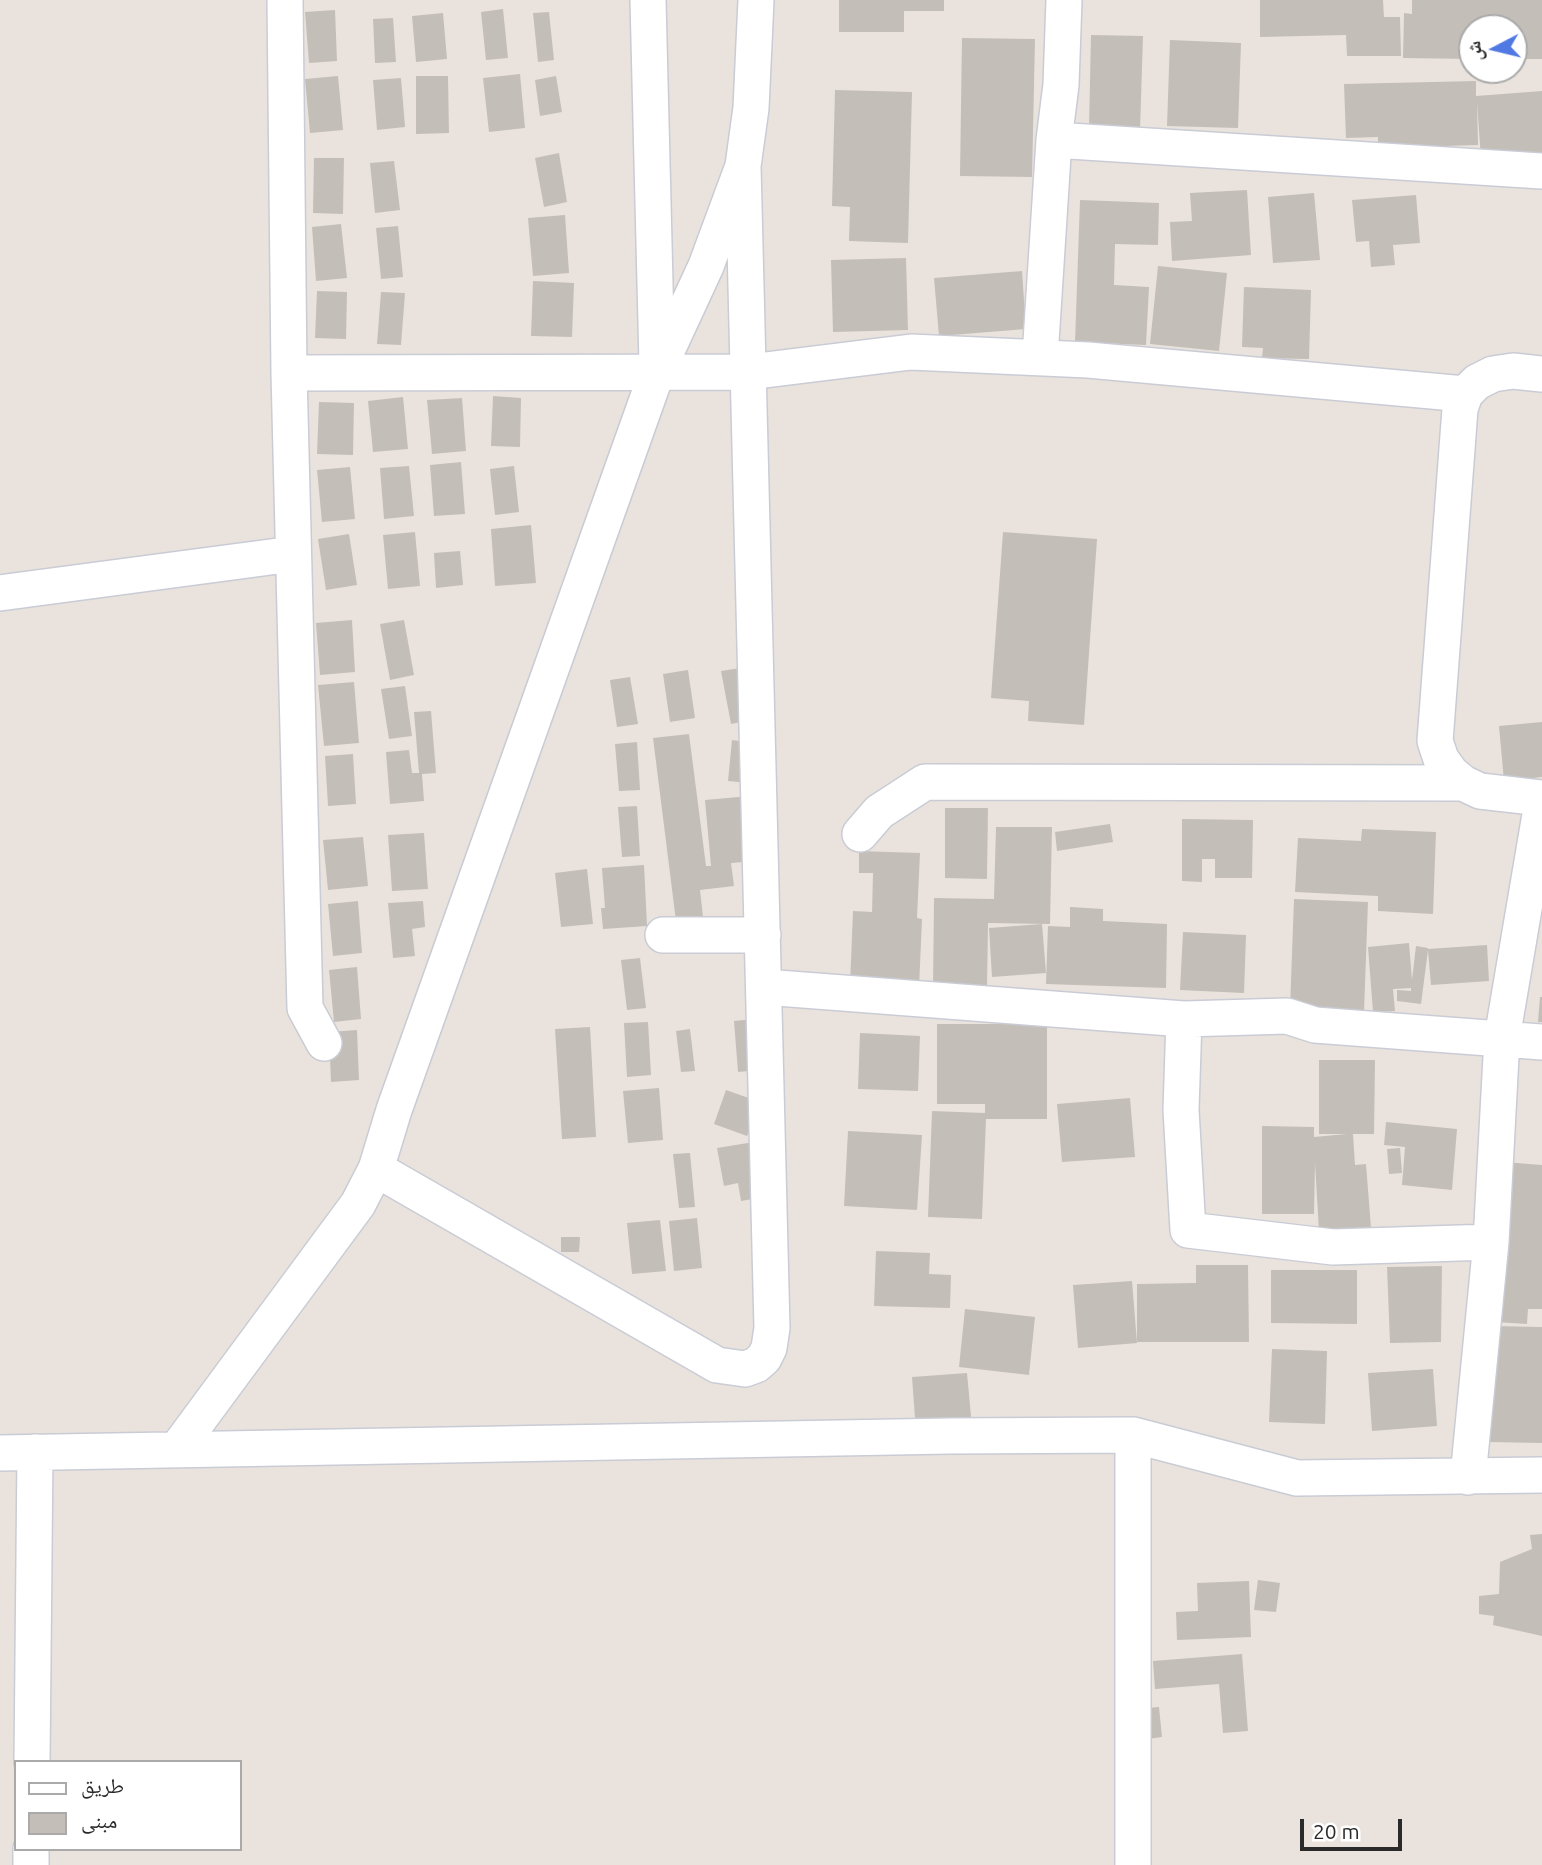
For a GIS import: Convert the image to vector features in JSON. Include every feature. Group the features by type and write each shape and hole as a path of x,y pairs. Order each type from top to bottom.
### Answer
{"street":[{"path":"285,0 289,373 305,1008 324,1043"},
{"path":"648,0 657,372"},
{"path":"376,1168 717,1365 744,1370 764,1358 769,1348 772,1328 743,166 751,108 755,0"},
{"path":"1040,357 1054,140 1061,85 1064,0"},
{"path":"1054,140 1542,171"},
{"path":"177,1449 358,1204 376,1168 394,1110 657,372 706,266 743,166"},
{"path":"289,373 749,372 911,352 1040,357 1465,394"},
{"path":"1468,1477 1491,1242 1502,1038 1542,800 1480,791 1463,783 1441,759 1435,741 1460,410 1465,394 1477,382 1493,374 1513,371 1542,374"},
{"path":"0,593 293,554"},
{"path":"860,834 879,812 925,782 1463,783"},
{"path":"663,935 762,935"},
{"path":"764,987 1184,1019 1287,1016 1315,1025 1542,1042"},
{"path":"1184,1019 1181,1110 1188,1230 1333,1247 1491,1242"},
{"path":"1133,1435 1133,1865"},
{"path":"0,1453 922,1436 1133,1435 1297,1478 1542,1475"},
{"path":"32,1760 35,1452"}],"building":[{"path":"839,0 944,0 944,11 904,11 904,32 839,32"},
{"path":"1260,0 1383,0 1384,17 1400,17 1401,56 1347,56 1346,35 1260,37"},
{"path":"1412,0 1542,0 1542,59 1528,59 1528,14 1458,14 1458,59 1403,58 1404,13 1412,14"},
{"path":"503,9 508,58 486,60 481,12"},
{"path":"335,10 337,61 309,63 305,12"},
{"path":"549,12 554,60 538,62 533,13"},
{"path":"443,13 447,59 416,62 412,16"},
{"path":"393,18 396,62 375,63 373,19"},
{"path":"1091,35 1143,36 1140,130 1089,129"},
{"path":"962,38 1035,39 1032,177 960,176"},
{"path":"1170,40 1241,43 1238,128 1167,126"},
{"path":"520,74 525,128 489,132 483,78"},
{"path":"338,76 343,130 310,133 305,79"},
{"path":"416,76 448,76 449,133 416,134"},
{"path":"556,76 562,112 540,116 535,80"},
{"path":"401,78 405,127 377,130 373,80"},
{"path":"1458,81 1458,84 1476,84 1476,96 1542,91 1542,154 1481,159 1477,102 1478,145 1378,148 1378,137 1346,138 1344,84"},
{"path":"835,90 912,92 908,243 849,241 850,207 832,206"},
{"path":"559,153 567,202 544,207 535,158"},
{"path":"314,158 344,158 343,214 313,213"},
{"path":"394,161 400,210 375,213 370,163"},
{"path":"1247,190 1251,255 1172,261 1170,222 1192,221 1190,193"},
{"path":"1314,193 1320,260 1273,263 1268,197"},
{"path":"1416,195 1420,243 1393,245 1395,265 1371,267 1369,241 1356,242 1352,200"},
{"path":"1080,200 1159,203 1158,245 1115,244 1114,285 1149,287 1146,345 1075,342"},
{"path":"565,215 569,273 533,276 528,218"},
{"path":"341,224 347,278 316,281 312,227"},
{"path":"398,226 403,277 381,279 376,228"},
{"path":"906,258 908,330 833,332 831,260"},
{"path":"1158,266 1227,273 1219,351 1150,344"},
{"path":"1022,271 1026,329 939,336 934,278"},
{"path":"533,281 574,283 572,337 531,336"},
{"path":"1244,287 1311,290 1309,359 1262,358 1263,348 1242,347"},
{"path":"317,291 347,292 346,339 315,338"},
{"path":"381,292 405,293 401,345 377,344"},
{"path":"493,396 521,398 520,447 491,446"},
{"path":"403,397 408,449 373,452 368,401"},
{"path":"462,398 466,451 432,454 427,400"},
{"path":"319,402 354,403 353,455 317,454"},
{"path":"461,462 465,514 434,516 430,465"},
{"path":"409,466 414,516 384,519 380,468"},
{"path":"514,466 519,512 495,515 490,469"},
{"path":"350,467 355,519 322,522 317,470"},
{"path":"531,525 536,583 495,586 491,529"},
{"path":"415,532 420,586 388,589 383,535"},
{"path":"1003,532 1097,539 1084,725 1028,721 1029,701 991,698"},
{"path":"349,534 357,585 326,590 318,539"},
{"path":"460,551 463,585 436,588 434,553"},
{"path":"352,620 355,672 320,675 316,623"},
{"path":"404,620 414,675 390,680 380,624"},
{"path":"747,667 756,719 731,724 721,671"},
{"path":"688,670 695,718 670,722 663,674"},
{"path":"630,677 638,724 617,727 610,680"},
{"path":"354,682 359,743 324,746 318,685"},
{"path":"405,686 412,736 389,739 381,689"},
{"path":"431,711 436,773 422,774 424,801 390,804 386,752 409,750 412,773 419,773 414,712"},
{"path":"1542,722 1542,777 1504,781 1499,726"},
{"path":"689,734 706,866 711,866 705,800 750,796 755,861 731,863 734,886 700,890 703,917 676,921 653,738"},
{"path":"732,740 753,743 749,783 728,781"},
{"path":"637,742 640,790 619,791 615,744"},
{"path":"353,754 356,804 328,806 325,756"},
{"path":"637,806 640,856 622,857 618,807"},
{"path":"945,808 988,808 987,879 945,878"},
{"path":"1182,819 1253,820 1252,878 1215,878 1215,859 1202,859 1202,882 1182,881"},
{"path":"1110,824 1113,842 1057,851 1055,832"},
{"path":"996,827 1052,827 1050,924 988,923 987,989 933,988 934,898 994,899"},
{"path":"1362,829 1436,832 1433,914 1378,911 1378,896 1295,892 1298,838 1361,841"},
{"path":"424,833 428,889 392,891 388,835"},
{"path":"363,837 368,886 328,890 323,840"},
{"path":"859,851 920,853 917,918 922,919 919,988 850,985 853,911 872,912 873,873 859,873"},
{"path":"644,865 647,926 603,929 601,908 605,908 602,868"},
{"path":"587,869 593,924 561,927 555,873"},
{"path":"1294,899 1368,902 1364,1012 1290,1009"},
{"path":"358,901 362,953 333,956 328,904"},
{"path":"423,901 425,927 412,929 415,956 393,958 388,903"},
{"path":"1070,907 1103,909 1103,921 1167,924 1166,988 1046,984 1048,926 1070,927"},
{"path":"1042,924 1046,973 992,977 989,928"},
{"path":"1183,932 1246,935 1244,993 1180,990"},
{"path":"1409,943 1412,980 1416,946 1428,949 1487,945 1489,981 1431,985 1428,950 1421,1004 1397,1001 1397,990 1411,991 1411,988 1393,989 1395,1011 1373,1012 1368,947"},
{"path":"640,958 646,1008 627,1010 621,960"},
{"path":"357,967 361,1019 334,1022 329,970"},
{"path":"1540,997 1542,1022 1538,1022"},
{"path":"754,1019 759,1070 738,1072 734,1021"},
{"path":"648,1022 651,1075 627,1077 624,1023"},
{"path":"937,1024 1047,1024 1047,1119 986,1119 982,1219 928,1217 932,1111 985,1113 985,1104 937,1104"},
{"path":"590,1027 596,1137 562,1139 555,1029"},
{"path":"690,1029 695,1071 681,1072 676,1031"},
{"path":"357,1030 359,1080 331,1082 329,1032"},
{"path":"860,1033 920,1036 918,1091 858,1089"},
{"path":"1319,1060 1375,1060 1374,1134 1353,1134 1355,1165 1366,1164 1371,1228 1319,1231 1315,1163 1314,1214 1262,1214 1262,1126 1314,1127 1314,1137 1347,1134 1319,1134"},
{"path":"659,1088 663,1140 628,1143 623,1091"},
{"path":"726,1090 760,1102 747,1136 714,1124"},
{"path":"1130,1098 1135,1157 1062,1162 1057,1104"},
{"path":"1386,1122 1457,1129 1452,1190 1402,1185 1405,1147 1384,1145"},
{"path":"848,1131 922,1135 917,1210 844,1206"},
{"path":"754,1142 764,1197 741,1201 738,1183 724,1186 717,1148"},
{"path":"1400,1148 1402,1173 1389,1174 1387,1149"},
{"path":"690,1153 695,1207 679,1208 673,1154"},
{"path":"1504,1162 1542,1165 1542,1309 1528,1309 1527,1324 1495,1322"},
{"path":"697,1218 702,1268 674,1271 669,1221"},
{"path":"660,1220 666,1271 632,1274 627,1223"},
{"path":"561,1237 580,1237 579,1252 561,1252"},
{"path":"876,1251 930,1253 929,1274 951,1275 950,1308 874,1306"},
{"path":"1196,1265 1248,1265 1249,1342 1137,1342 1137,1284 1196,1283"},
{"path":"1442,1266 1441,1342 1390,1343 1387,1267"},
{"path":"1271,1270 1357,1270 1357,1324 1271,1323"},
{"path":"1132,1281 1137,1343 1078,1348 1073,1285"},
{"path":"965,1309 1035,1317 1029,1375 959,1367"},
{"path":"1492,1326 1542,1327 1542,1443 1488,1442"},
{"path":"1272,1349 1327,1351 1325,1424 1269,1422"},
{"path":"1433,1369 1437,1426 1372,1431 1368,1373"},
{"path":"967,1373 972,1427 916,1431 912,1377"},
{"path":"1542,1534 1542,1636 1493,1625 1494,1616 1479,1614 1479,1596 1499,1594 1500,1562 1532,1549 1530,1535"},
{"path":"1258,1580 1280,1583 1276,1612 1254,1610"},
{"path":"1249,1581 1251,1637 1177,1640 1176,1612 1198,1611 1197,1583"},
{"path":"1242,1654 1248,1731 1223,1733 1219,1684 1155,1689 1153,1661"},
{"path":"1159,1707 1162,1737 1140,1740 1137,1709"}]}
